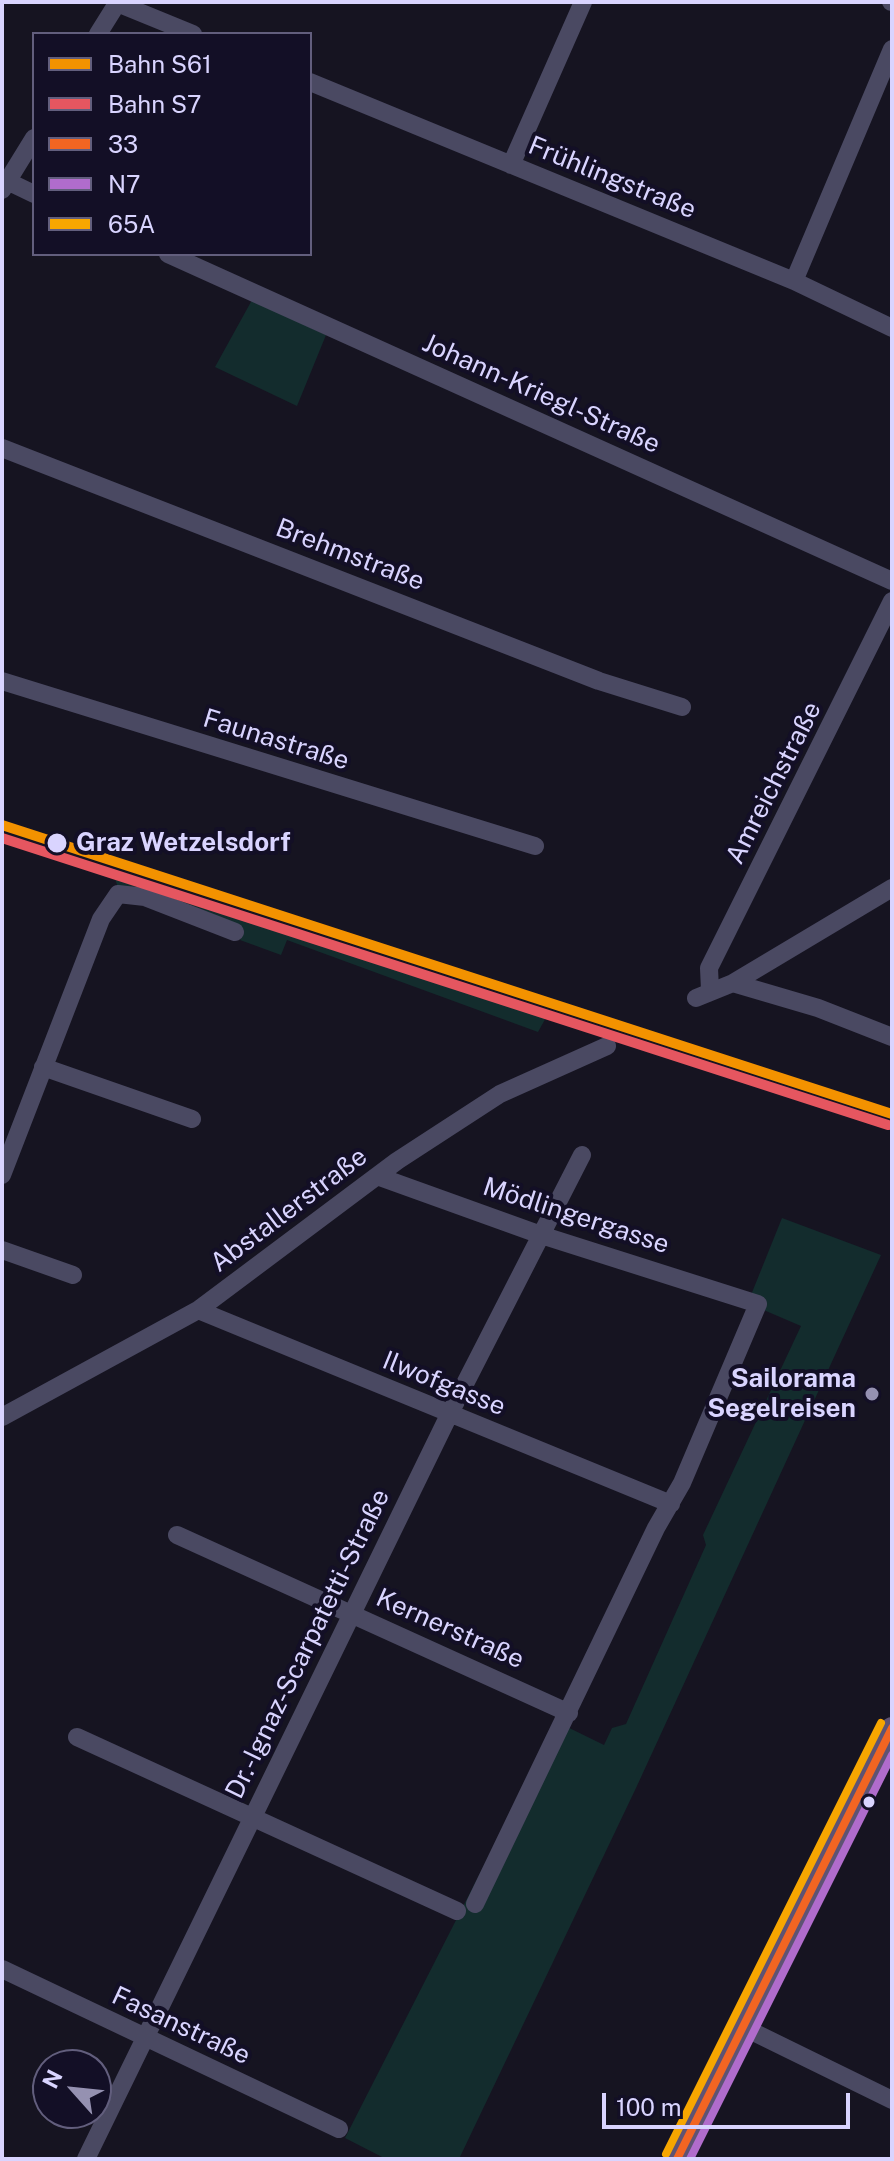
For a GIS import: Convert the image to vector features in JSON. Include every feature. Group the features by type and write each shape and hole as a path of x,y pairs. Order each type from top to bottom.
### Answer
{"main road":[{"path":"677,2159 891,1735"}],"street":[{"path":"99,32 118,2 188,32"},
{"path":"511,165 583,2"},
{"path":"794,281 892,49"},
{"name":"Frühlingstraße","path":"312,83 794,281 892,328"},
{"path":"32,141 5,186 32,193"},
{"name":"Johann-Kriegl-Straße","path":"172,256 892,581"},
{"name":"Brehmstraße","path":"2,448 610,686 682,707"},
{"name":"Amreichstraße","path":"733,983 703,994 709,968 892,601"},
{"name":"Faunastraße","path":"2,681 535,846"},
{"path":"733,983 892,888"},
{"path":"2,1175 101,919 118,894 145,897 235,932"},
{"path":"733,983 818,1008 892,1037"},
{"name":"Abstallerstraße","path":"2,1417 198,1310 377,1176 500,1094 607,1046"},
{"path":"43,1067 192,1119"},
{"name":"Dr.-Ignaz-Scarpatetti-Straße","path":"86,2159 449,1415 582,1155"},
{"name":"Mödlingergasse","path":"377,1176 541,1235 758,1304 671,1504"},
{"path":"2,1250 73,1275"},
{"name":"Ilwofgasse","path":"198,1310 671,1504"},
{"path":"475,1904 656,1528 671,1504"},
{"name":"Kernerstraße","path":"177,1535 569,1713"},
{"path":"77,1737 457,1911"},
{"name":"Fasanstraße","path":"2,1969 339,2129"},
{"path":"743,2027 892,2100"}],"green space":[{"path":"252,300 326,335 297,406 215,367"},
{"path":"112,871 134,878 133,882 141,885 144,881 548,1014 538,1032 287,940 281,955 240,940 244,929 142,892 119,890"},
{"path":"782,1218 881,1255 636,1788 459,2159 386,2159 345,2138 557,1722 604,1745 612,1728 626,1724 706,1545 703,1535 801,1326 759,1308 751,1295"}],"rail line":[{"name":"S61","path":"2,825 892,1114"},
{"name":"S7","path":"2,838 888,1125"}],"transit line":[{"name":"65A","path":"666,2154 881,1723"},
{"name":"33","path":"677,2159 892,1728"},
{"name":"N7","path":"690,2159 892,1755"}],"place":[{"name":"Graz Wetzelsdorf","path":"57,843"},
{"name":"Sailorama Segelreisen","path":"872,1394"}]}
